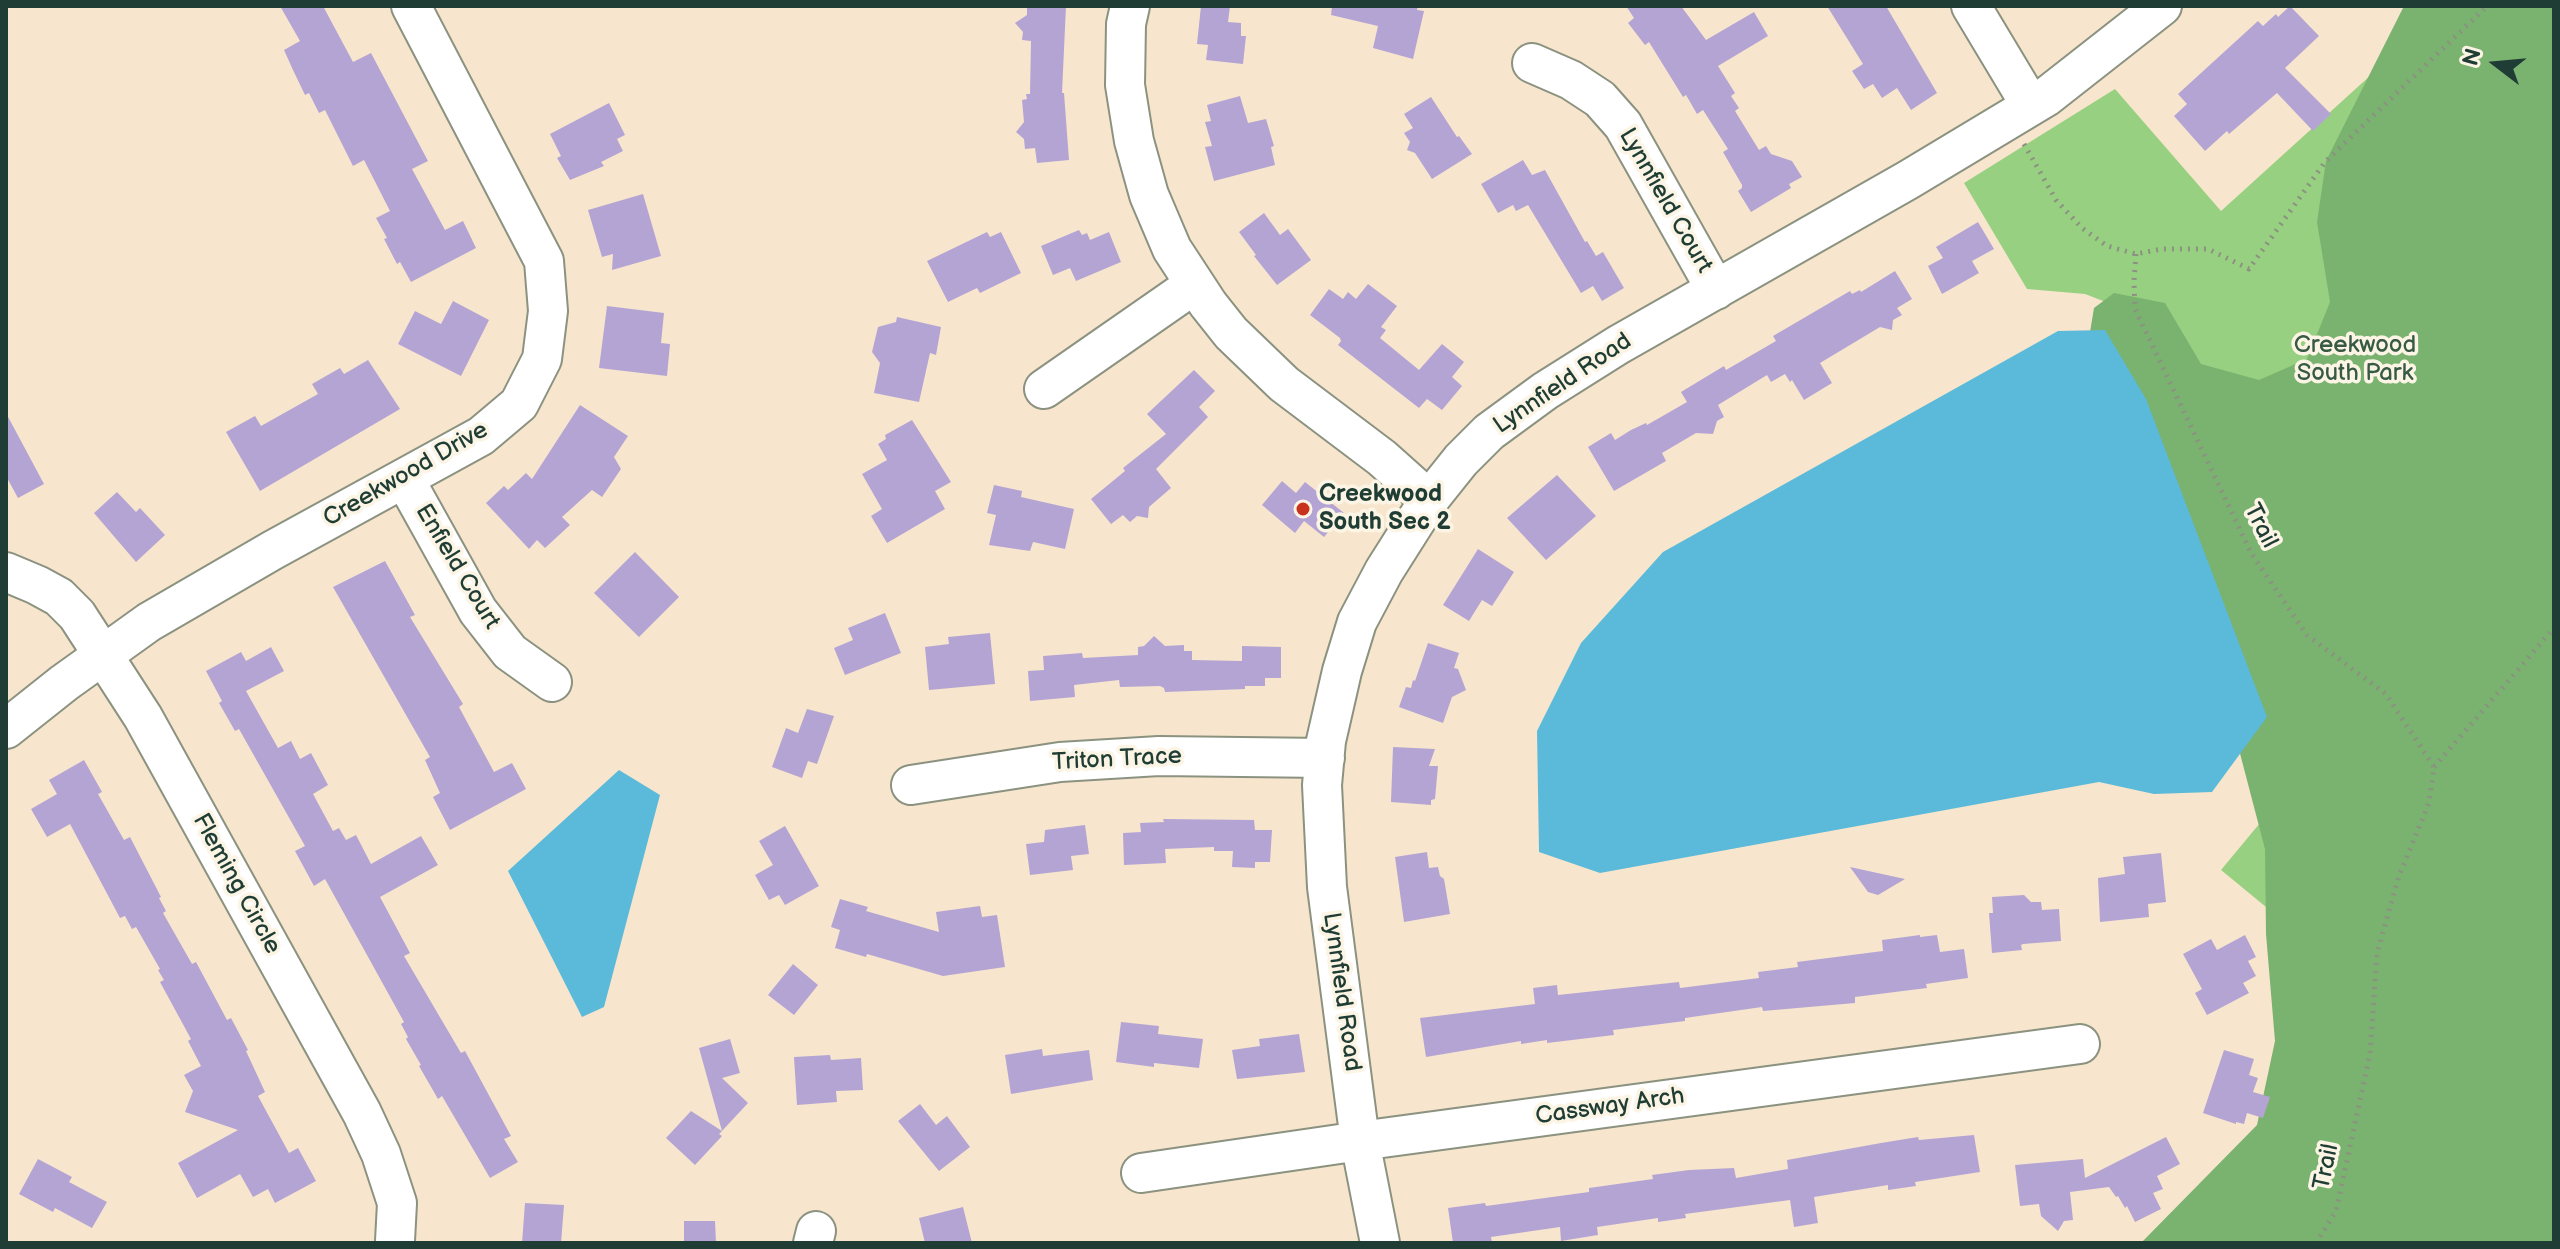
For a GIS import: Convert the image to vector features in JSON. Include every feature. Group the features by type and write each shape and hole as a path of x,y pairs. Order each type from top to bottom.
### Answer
{"street":[{"name":"Creekwood Drive","path":"6,729 149,622 481,436 519,404 542,359 548,311 544,261 411,6"},
{"path":"1130,6 1126,24 1125,85 1134,141 1149,195 1172,249 1231,333 1284,384 1382,458 1429,500"},
{"path":"1971,6 2020,113"},
{"name":"Lynnfield Road","path":"1380,1243 1360,1141 1327,887 1322,785 1326,741 1342,671 1357,622 1384,571 1429,500 1461,460 1489,432 1545,391 1618,345 2020,113 2108,50 2162,6"},
{"name":"Lynnfield Court","path":"1532,63 1571,80 1600,99 1623,125 1716,290"},
{"path":"1044,389 1195,284"},
{"name":"Enfield Court","path":"404,478 478,611 510,652 552,682"},
{"name":"Fleming Circle","path":"6,572 59,597 77,615 143,717 362,1113 381,1154 397,1203 395,1241"},
{"name":"Triton Trace","path":"911,785 1060,762 1159,756 1325,758"},
{"name":"Cassway Arch","path":"1141,1173 2080,1044"}],"path":[{"path":"2020,113 2056,200 2082,228 2107,246 2136,254 2162,249 2208,249 2249,269 2325,162 2487,6"},
{"name":"Trail","path":"2136,254 2135,309 2251,553 2307,635 2386,694 2434,767 2429,803 2399,876 2377,953 2370,1054 2336,1211 2316,1243"},
{"path":"2434,767 2554,628"}],"green space":[{"name":"Creekwood South Park","path":"2404,6 2554,6 2554,1243 2141,1243 2257,1125 2275,1041 2266,934 2265,849 2186,547 2088,344 2094,308 2114,293 2165,303 2201,364 2259,380 2307,359 2330,302 2317,222 2326,161"},
{"name":"Creekwood South Park","path":"2447,6 2554,6 2554,1243 2303,1121 2294,930 2221,870 2299,776 2111,304 2085,294 2027,289 1964,183 2115,89 2221,211"}],"water":[{"path":"2105,330 2146,399 2267,717 2212,792 2154,794 2099,782 1600,873 1539,852 1537,731 1581,643 1663,552 2058,331"},
{"path":"619,770 660,795 604,1007 582,1017 508,871"}],"building":[{"path":"280,6 323,6 353,62 371,53 428,161 412,169 445,230 463,221 476,248 411,282 384,239 387,238 376,218 390,211 364,160 353,166 325,110 319,113 309,93 305,95 293,70 284,50 300,41"},
{"path":"1027,6 1066,6 1062,93 1069,160 1037,163 1035,148 1025,149 1024,139 1016,132 1024,122 1022,100 1030,94 1031,41 1022,40 1023,32 1015,23 1027,15"},
{"path":"1201,6 1230,6 1228,22 1241,23 1241,36 1246,36 1243,64 1206,60 1208,45 1197,44"},
{"path":"1332,6 1418,6 1417,10 1424,11 1413,59 1373,48 1378,26 1331,15"},
{"path":"1626,6 1681,6 1706,40 1754,12 1768,36 1718,66 1735,93 1731,96 1739,108 1735,111 1759,150 1766,146 1771,154 1792,161 1802,177 1789,184 1791,188 1751,212 1738,191 1742,185 1723,152 1728,149 1703,110 1697,114 1649,42 1645,45 1628,23 1634,18"},
{"path":"1827,6 1886,6 1937,93 1911,110 1897,88 1882,98 1873,84 1864,89 1852,71 1863,64"},
{"path":"2290,6 2319,36 2285,68 2331,114 2313,131 2277,93 2205,151 2174,116 2187,104 2178,94 2258,21 2263,26"},
{"path":"1240,96 1248,123 1266,119 1274,146 1271,147 1275,165 1214,181 1205,147 1212,146 1205,122 1211,121 1207,105"},
{"path":"1431,97 1472,154 1432,179 1415,153 1407,150 1410,142 1404,133 1413,128 1404,114"},
{"path":"609,103 625,135 617,139 623,151 601,162 604,166 570,180 557,158 561,156 550,134"},
{"path":"1523,160 1532,175 1545,170 1585,242 1596,256 1603,252 1624,288 1602,301 1593,286 1581,293 1528,205 1516,211 1513,205 1498,213 1481,184"},
{"path":"643,194 661,256 612,270 613,254 602,257 588,210"},
{"path":"1264,213 1280,235 1288,229 1311,260 1277,285 1239,232"},
{"path":"1978,222 1994,249 1972,261 1979,273 1942,294 1928,266 1943,258 1936,247"},
{"path":"1079,230 1082,235 1087,233 1090,240 1109,232 1121,262 1076,281 1070,268 1053,275 1041,246"},
{"path":"987,232 990,237 1001,232 1021,273 980,293 977,288 948,302 927,261"},
{"path":"1895,271 1912,299 1897,308 1902,315 1893,320 1892,330 1880,327 1820,363 1832,383 1804,400 1785,374 1771,382 1767,375 1718,405 1724,417 1717,421 1713,434 1696,433 1662,453 1666,461 1614,491 1588,447 1611,433 1615,440 1647,425 1687,402 1681,392 1724,366 1726,370 1776,341 1773,336 1850,291 1852,294 1861,292"},
{"path":"1368,284 1397,306 1381,327 1386,330 1380,338 1419,370 1442,344 1464,362 1452,377 1462,386 1442,410 1427,399 1419,408 1338,345 1340,338 1310,315 1329,289 1343,299 1348,292 1356,299"},
{"path":"453,301 489,320 461,376 398,344 415,311 441,324"},
{"path":"607,306 664,313 661,343 670,344 667,376 599,368"},
{"path":"897,317 941,327 936,355 930,353 919,402 874,393 880,363 872,352 878,327 896,322"},
{"path":"368,360 400,409 260,491 226,432 255,416 261,426 318,394 312,384 340,368 344,374"},
{"path":"1194,370 1215,391 1199,407 1208,417 1156,469 1171,488 1149,507 1148,518 1137,516 1130,522 1123,515 1111,524 1091,499 1125,471 1123,468 1166,434 1147,414"},
{"path":"580,405 628,436 614,457 621,469 602,497 592,490 562,517 570,525 545,548 537,540 529,549 486,503 504,486 508,490 526,473 532,479"},
{"path":"6,413 44,484 18,498 6,476"},
{"path":"912,420 951,482 935,491 945,509 887,543 871,516 882,509 862,474 887,460 878,444 886,439 885,435"},
{"path":"1557,475 1596,516 1546,560 1507,518"},
{"name":"Creekwood South Sec 2","path":"1282,481 1296,493 1305,482 1344,513 1324,537 1304,521 1295,533 1262,505"},
{"path":"994,485 1022,491 1021,497 1074,509 1065,549 1033,542 1030,551 989,545 996,515 987,513"},
{"path":"117,492 136,512 140,508 165,535 136,562 94,513"},
{"path":"1478,549 1514,572 1492,606 1482,600 1469,621 1443,605"},
{"path":"635,552 679,597 639,637 594,593"},
{"path":"385,561 415,615 410,617 463,704 459,707 494,772 512,763 526,789 450,830 433,797 440,793 425,760 430,757 333,587"},
{"path":"885,613 901,653 845,675 834,648 853,640 848,628"},
{"path":"990,633 995,684 929,690 925,647 949,644 948,637"},
{"path":"1154,636 1165,646 1184,645 1184,651 1192,651 1192,660 1242,661 1242,646 1281,647 1281,678 1265,678 1265,686 1245,686 1245,689 1165,692 1160,686 1120,687 1119,680 1074,685 1075,697 1030,701 1028,671 1044,670 1043,656 1082,653 1083,658 1138,655 1138,647 1144,646"},
{"path":"1428,643 1459,653 1454,668 1458,669 1466,690 1452,697 1443,723 1399,707 1406,687 1411,688 1415,681"},
{"path":"271,647 284,671 246,691 278,748 291,741 300,759 311,753 328,785 313,794 333,831 339,828 346,840 356,835 371,864 421,836 438,865 380,897 410,953 404,956 461,1053 465,1051 511,1136 504,1139 518,1162 490,1178 442,1096 438,1099 419,1066 406,1039 408,1037 401,1024 404,1022 325,879 314,886 295,851 305,846 239,729 235,731 219,703 222,701 206,671 241,652 246,661"},
{"path":"807,709 834,716 817,764 808,761 802,778 772,767 786,728 798,733"},
{"path":"1393,747 1435,749 1429,766 1438,766 1435,799 1431,800 1431,805 1391,802"},
{"path":"84,760 102,792 98,794 124,840 130,837 161,897 166,911 163,913 192,964 196,962 227,1020 231,1018 248,1050 265,1092 258,1096 289,1153 298,1148 316,1181 275,1203 268,1189 253,1197 240,1174 197,1198 178,1163 238,1130 185,1112 193,1091 184,1075 201,1066 188,1041 191,1039 160,982 164,980 160,969 136,927 132,929 125,916 120,918 70,824 47,837 31,809 57,794 49,780"},
{"path":"1163,819 1254,820 1255,830 1272,830 1270,862 1255,862 1255,868 1232,867 1233,851 1214,851 1214,847 1165,849 1166,863 1124,865 1123,833 1141,832 1140,823 1164,822"},
{"path":"1085,825 1089,854 1071,856 1073,870 1030,875 1026,844 1044,842 1045,830"},
{"path":"785,826 819,886 785,905 779,895 769,900 755,875 773,865 759,841"},
{"path":"1427,852 1429,868 1438,867 1444,879 1450,914 1404,922 1395,857"},
{"path":"2161,853 2166,902 2148,904 2149,917 2100,922 2098,878 2125,874 2123,857"},
{"path":"1850,867 1905,879 1878,895 1868,892"},
{"path":"2024,895 2031,902 2041,902 2042,910 2059,909 2061,941 2023,944 2022,950 1992,953 1989,913 1993,913 1992,897"},
{"path":"840,899 868,907 866,911 939,932 936,912 980,906 982,917 997,915 1005,967 943,976 835,948 840,930 831,927"},
{"path":"1937,935 1940,952 1964,949 1968,978 1926,984 1927,988 1855,997 1855,1003 1763,1011 1762,1007 1613,1030 1614,1035 1547,1043 1547,1040 1521,1044 1521,1041 1426,1057 1420,1018 1535,1004 1533,988 1557,985 1558,995 1679,982 1680,988 1759,978 1758,972 1798,967 1797,962 1883,951 1882,940"},
{"path":"2245,935 2256,957 2248,961 2256,976 2243,983 2249,993 2207,1015 2195,993 2202,989 2183,954 2211,939 2217,950"},
{"path":"793,964 818,985 794,1015 768,995"},
{"path":"1121,1022 1159,1026 1158,1034 1203,1039 1199,1068 1116,1062"},
{"path":"1299,1034 1305,1072 1237,1079 1232,1050 1260,1046 1259,1039"},
{"path":"730,1039 740,1073 722,1078 748,1103 722,1131 699,1048"},
{"path":"1042,1049 1043,1056 1089,1050 1093,1080 1011,1094 1005,1055"},
{"path":"2224,1050 2254,1059 2249,1075 2258,1078 2253,1092 2270,1097 2263,1118 2247,1113 2244,1124 2236,1124 2203,1113"},
{"path":"830,1055 831,1060 861,1058 863,1090 836,1091 837,1102 797,1105 794,1057"},
{"path":"920,1104 936,1125 947,1116 970,1147 939,1171 898,1121"},
{"path":"691,1111 722,1131 719,1134 722,1136 695,1165 666,1138"},
{"path":"1974,1135 1980,1172 1915,1182 1916,1186 1888,1190 1888,1185 1814,1197 1818,1223 1794,1227 1790,1200 1685,1214 1686,1218 1658,1222 1658,1218 1597,1227 1598,1235 1561,1241 1560,1227 1491,1237 1492,1243 1453,1243 1448,1208 1589,1192 1589,1188 1653,1179 1652,1175 1689,1170 1734,1168 1736,1178 1788,1169 1787,1160 1881,1143 1918,1137 1919,1140"},
{"path":"2166,1137 2180,1164 2157,1176 2163,1189 2153,1193 2161,1209 2135,1222 2127,1206 2125,1208 2109,1187 2070,1192 2073,1220 2064,1221 2058,1231 2041,1216 2039,1204 2020,1206 2015,1165 2083,1159 2085,1178"},
{"path":"38,1159 72,1177 69,1182 107,1202 92,1228 55,1208 53,1212 19,1194"},
{"path":"525,1203 564,1205 561,1243 522,1243"},
{"path":"963,1207 972,1243 925,1243 919,1218"},
{"path":"684,1221 715,1221 716,1243 684,1243"}],"place":[{"name":"Creekwood South Sec 2","path":"1303,509"}]}
